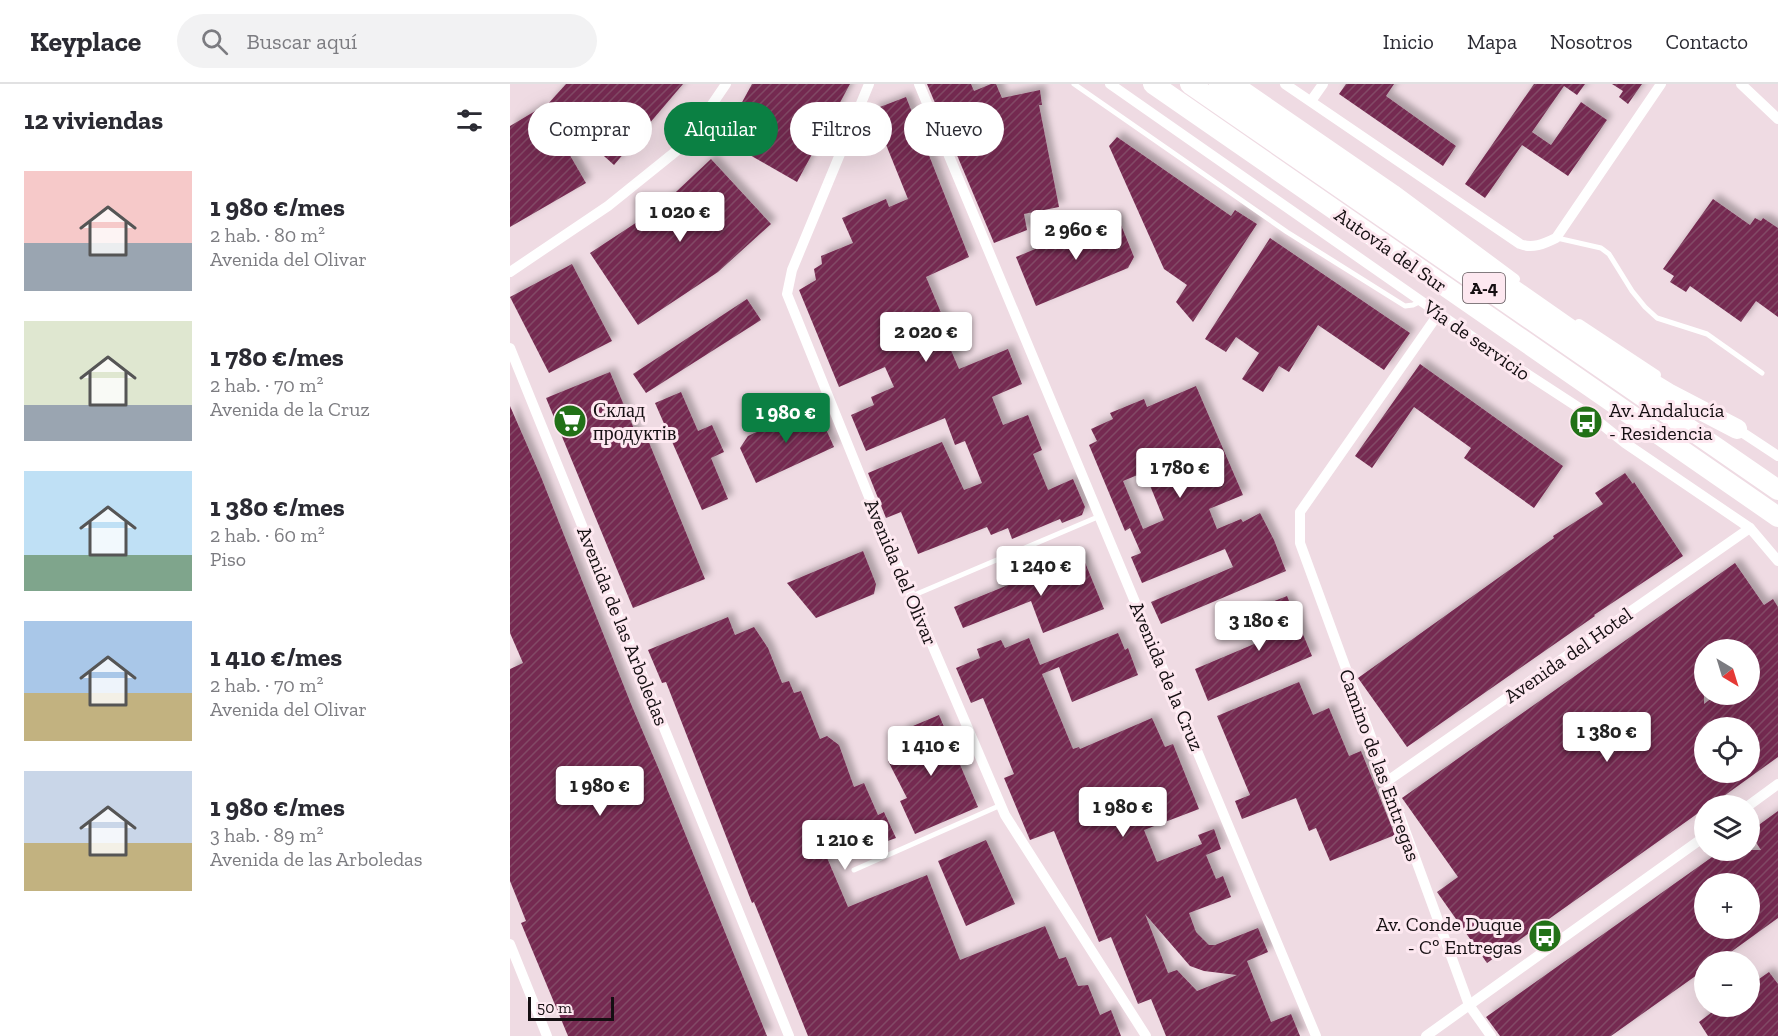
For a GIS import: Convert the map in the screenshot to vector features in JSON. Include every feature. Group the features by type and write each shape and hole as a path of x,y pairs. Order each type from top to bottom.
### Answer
{"highway":[{"name":"Autovía del Sur","path":"1153,84 1778,517"},
{"name":"Autovía del Sur","path":"1190,84 1778,490"},
{"path":"1220,84 1617,362 1668,393 1737,429"}],"street":[{"path":"510,272 608,207 685,144 726,84"},
{"name":"Avenida del Olivar","path":"869,84 792,270 787,294 866,491 1001,805 1146,1036"},
{"name":"Avenida de la Cruz","path":"920,84 1316,1036"},
{"name":"Vía de servicio","path":"1110,84 1750,528 1778,561"},
{"path":"1241,84 1395,190 1544,301 1778,456"},
{"path":"1285,84 1527,247 1547,243 1556,238 1661,84"},
{"path":"1311,101 1323,84"},
{"path":"1741,84 1778,119"},
{"name":"Camino de las Entregas","path":"1438,313 1300,512 1300,543 1469,1005 1491,1036"},
{"name":"Avenida de las Arboledas","path":"510,348 789,1036"},
{"name":"Avenida del Hotel","path":"1386,782 1750,528"},
{"path":"1760,797 1778,784"},
{"path":"1426,1036 1694,844"},
{"path":"510,944 545,1035"}],"lane":[{"path":"1074,84 1287,232 1405,306 1421,301"},
{"path":"1556,238 1601,248 1609,254 1632,291 1657,318 1707,334 1762,373"},
{"path":"912,596 1100,516"},
{"path":"854,870 1001,805"}],"building":[{"path":"566,84 683,84 668,102 664,102 664,106 652,120 652,102 550,102"},
{"path":"752,84 850,84 840,102 790,102 790,156 811,156 797,182 752,156 778,156 778,102 742,102"},
{"path":"927,84 971,84 974,91 996,84 1002,98 1040,90 1042,105 1039,105 1059,207 1024,214 1027,230 994,243 957,156 1004,156 1004,102 935,102"},
{"path":"1346,84 1394,84 1386,96 1456,146 1443,166 1339,94"},
{"path":"1534,84 1585,84 1577,95 1564,86 1532,132 1551,145 1581,102 1607,120 1568,176 1522,145 1485,198 1465,184"},
{"path":"1612,84 1642,84 1628,104 1619,97 1623,91"},
{"path":"906,97 908,102 904,102 904,156 929,156 969,257 926,277 952,339 947,341 959,369 1008,349 1022,384 992,397 1003,425 1028,415 1042,450 1033,454 1048,490 1073,479 1085,507 1082,515 1062,523 1060,519 1012,539 1008,528 991,535 987,527 918,554 901,512 886,518 868,473 942,442 964,490 982,483 965,441 955,445 945,418 866,451 851,415 874,405 871,397 894,387 885,367 839,387 799,290 816,280 814,269 822,264 821,256 853,243 842,218 886,199 889,207 908,199 891,156 892,102"},
{"path":"528,115 528,156 570,156 586,183 510,227 510,126"},
{"path":"1117,137 1231,216 1235,210 1257,224 1193,322 1176,302 1187,285 1164,269 1109,146"},
{"path":"604,156 622,156 614,165"},
{"path":"711,159 771,224 718,272 638,325 590,253 660,207"},
{"path":"1713,199 1750,225 1755,218 1761,221 1763,218 1778,228 1778,317 1756,301 1741,322 1690,286 1686,292 1670,282 1674,276 1663,269"},
{"path":"1117,215 1134,257 1128,268 1036,306 1016,257"},
{"path":"1270,238 1410,333 1384,370 1318,325 1289,372 1279,366 1263,392 1242,379 1259,353 1236,337 1226,352 1205,339"},
{"path":"572,264 612,341 549,373 510,297"},
{"path":"747,299 761,320 646,393 633,374"},
{"path":"1420,364 1563,466 1534,508 1464,458 1471,448 1414,407 1372,468 1355,456"},
{"path":"610,372 640,443 648,440 705,579 633,608 546,398"},
{"path":"1196,386 1243,495 1209,509 1217,529 1241,519 1243,522 1260,513 1286,571 1161,624 1151,602 1233,567 1225,549 1142,583 1131,557 1141,553 1130,528 1125,531 1089,445 1097,441 1091,429 1113,419 1110,413 1144,399 1147,407","holes":["1140,474 1145,484 1149,483 1164,520 1143,529 1123,481"]},
{"path":"681,392 698,431 712,425 724,452 711,458 728,499 702,510 655,403"},
{"path":"815,405 834,447 756,483 740,448 748,436"},
{"path":"510,406 541,477 767,1036 568,1036 521,923 526,921 510,881 510,669 523,663 510,633"},
{"path":"1625,473 1633,484 1634,482 1683,556 1594,615 1407,747 1358,678 1554,538 1553,536 1603,504 1595,493"},
{"path":"863,551 876,584 874,594 816,618 787,583"},
{"path":"1082,555 1104,609 1043,633 1031,601 963,628 954,607"},
{"path":"1735,563 1764,605 1773,599 1778,607 1778,757 1760,770 1760,717 1694,717 1694,783 1742,783 1725,795 1694,795 1694,816 1487,963 1437,892 1458,877 1402,798"},
{"path":"1287,596 1312,656 1208,701 1195,669 1266,639 1254,609"},
{"path":"728,617 735,635 754,627 768,648 782,683 789,681 794,693 801,691 820,739 827,736 839,745 854,787 864,783 878,815 884,812 896,838 851,854 841,832 819,839 848,907 927,875 960,960 1045,926 1059,959 1066,957 1078,986 1088,985 1100,1015 1111,1010 1121,1036 808,1036 754,902 752,903 666,682 662,683 648,650"},
{"path":"1118,633 1125,650 1128,648 1138,675 1072,702 1059,667 1042,674 1073,749 1079,747 1080,749 1152,718 1165,747 1173,744 1199,809 1144,830 1157,862 1202,844 1198,835 1214,829 1221,849 1206,855 1216,879 1223,876 1231,897 1189,913 1196,932 1209,945 1215,945 1258,928 1268,952 1247,961 1271,1022 1291,1014 1300,1036 1166,1036 1151,999 1138,1004 1111,937 1099,942 1054,831 1030,840 1004,778 1014,774 983,698 971,703 956,668 980,658 977,649 1001,640 1005,648 1029,638 1040,665","holes":["1145,914 1190,966 1204,971 1237,975 1197,991 1177,970 1168,973"]},
{"path":"1299,682 1313,715 1329,708 1349,756 1361,751 1395,835 1330,861 1316,828 1309,831 1296,798 1242,819 1235,801 1250,795 1217,716"},
{"path":"939,715 978,807 915,834 900,801 907,798 888,761 910,751 901,731"},
{"path":"1778,811 1778,918 1760,931 1760,873 1694,873 1694,939 1749,939 1732,951 1694,951 1694,977 1611,1036 1500,1036 1486,1017 1706,861 1760,861 1760,824"},
{"path":"986,840 1015,904 966,926 938,861"},
{"path":"1769,972 1778,984 1778,1036 1708,1036 1699,1022 1706,1017 1760,1017 1760,978"}],"place":[{"name":"Склад продуктів","path":"570,421"},
{"name":"Av. Andalucía - Residencia","path":"1586,422"},
{"name":"Av. Conde Duque - Cº Entregas","path":"1545,936"}]}
